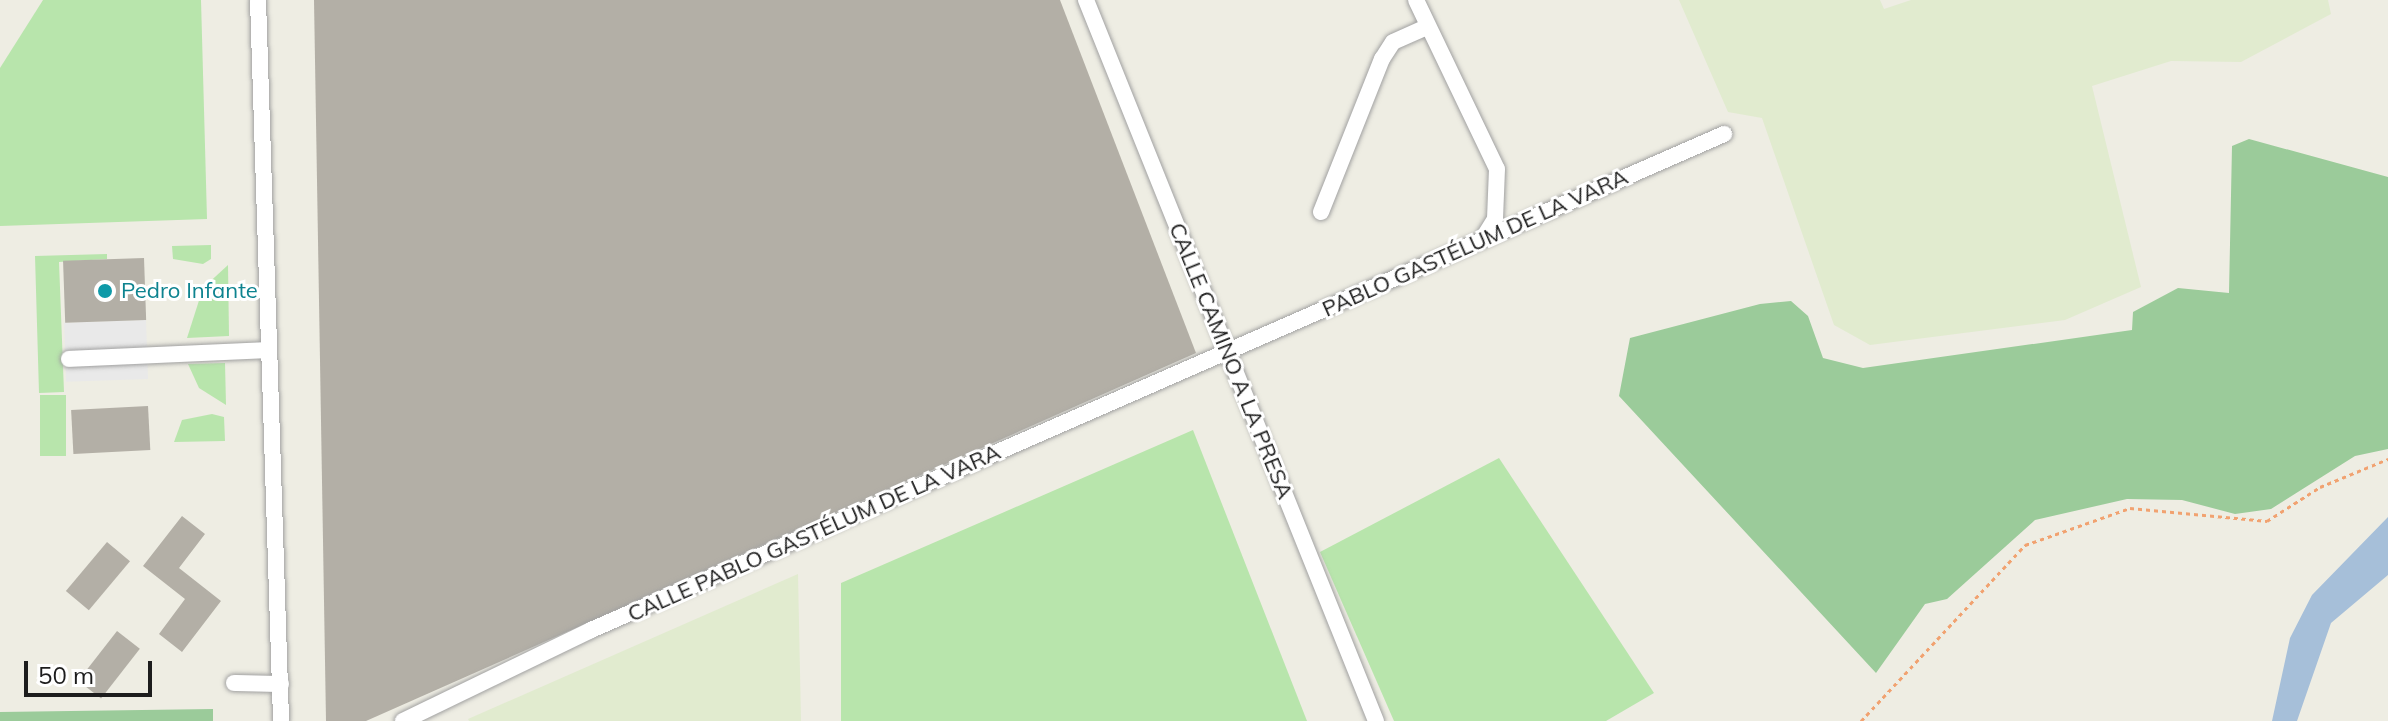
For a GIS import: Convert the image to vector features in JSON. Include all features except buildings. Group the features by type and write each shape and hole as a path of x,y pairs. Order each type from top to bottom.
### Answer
{"street":[{"path":"258,0 281,721"},
{"name":"CALLE CAMINO A LA PRESA","path":"1086,0 1376,721"},
{"path":"1416,0 1426,27 1471,103 1497,169 1495,219 1481,241"},
{"path":"1321,212 1382,59 1393,42 1426,27"},
{"name":"PABLO GASTÉLUM DE LA VARA","path":"1227,353 1724,134"},
{"path":"69,359 267,350"},
{"name":"CALLE PABLO GASTÉLUM DE LA VARA","path":"403,721 591,630 1227,353"},
{"path":"234,683 281,684"}],"path":[{"path":"1861,721 2025,545 2130,508 2267,521 2388,459"}],"green space":[{"path":"43,0 201,0 207,219 0,226 0,68"},
{"path":"1679,0 1880,0 1884,9 1911,0 2328,0 2331,14 2241,62 2171,61 2092,86 2141,287 2065,320 1870,345 1834,325 1762,118 1728,112"},
{"path":"2249,139 2388,177 2388,449 2355,456 2271,509 2235,514 2182,500 2127,499 2035,520 1947,599 1925,604 1876,673 1619,396 1630,338 1760,304 1791,301 1808,316 1823,358 1863,368 2132,330 2133,312 2178,288 2229,293 2232,146"},
{"path":"211,245 211,259 203,264 173,259 172,246"},
{"path":"107,254 107,259 59,262 64,392 39,393 35,256"},
{"path":"228,265 229,336 187,338 203,288"},
{"path":"225,363 226,405 199,388 188,364"},
{"path":"40,395 66,395 66,456 40,456"},
{"path":"212,414 224,417 225,441 174,442 182,420"},
{"path":"1193,430 1307,721 841,721 841,583"},
{"path":"1499,458 1654,693 1606,721 1394,721 1320,552"},
{"path":"798,574 801,721 468,719"},
{"path":"213,709 213,721 0,721 0,712"}],"shaded area":[{"path":"146,320 148,379 66,382 64,323"}],"water":[{"path":"2388,517 2388,575 2331,623 2297,721 2272,721 2290,638 2312,595"}],"place":[{"name":"Pedro Infante","path":"105,291"}]}
